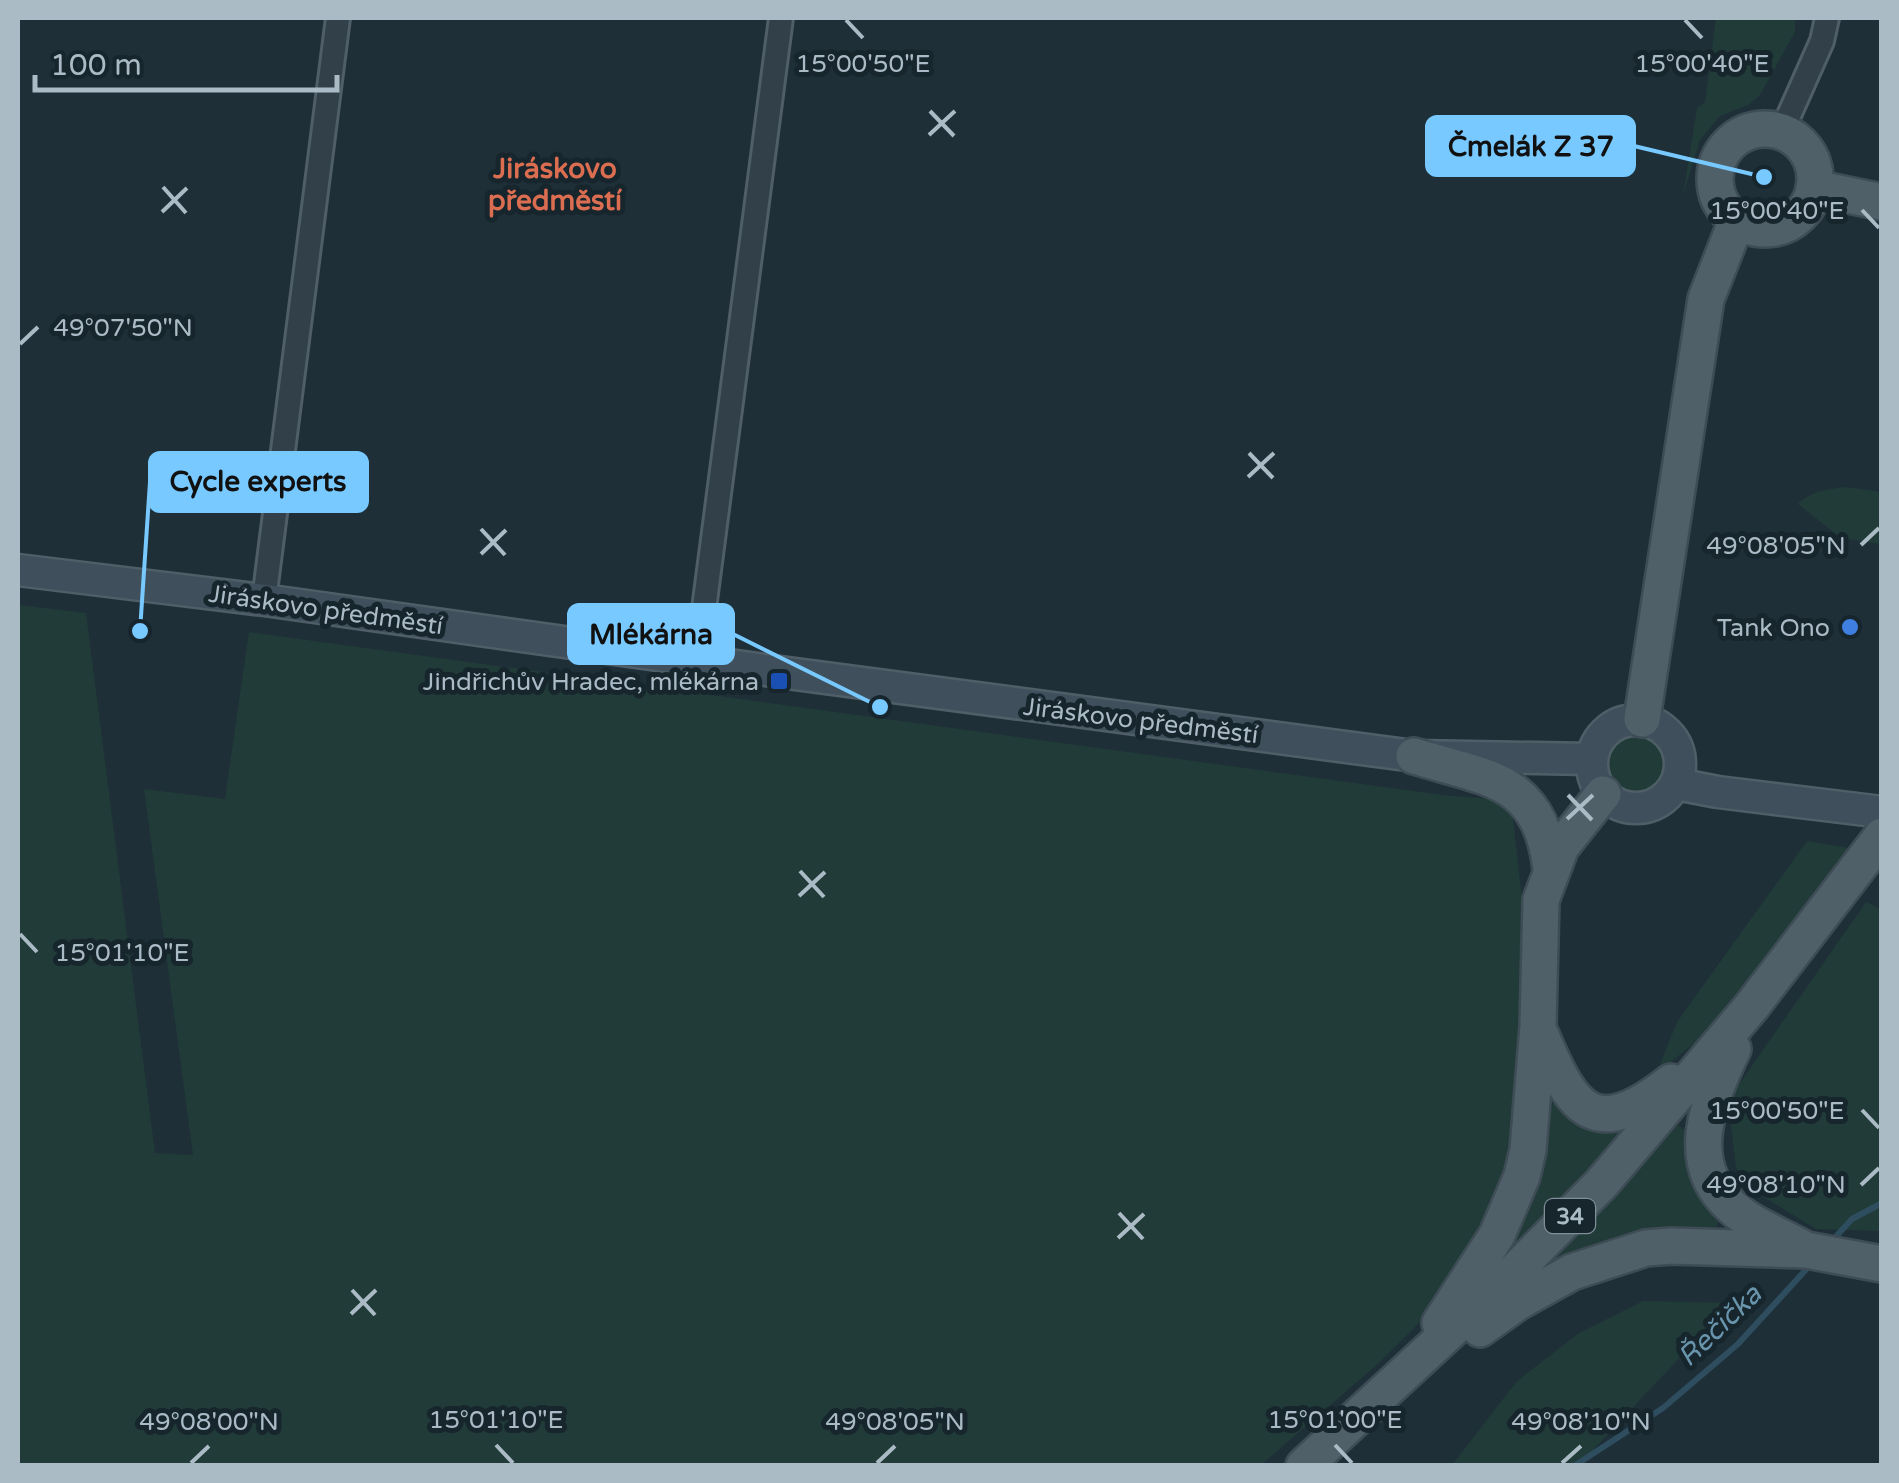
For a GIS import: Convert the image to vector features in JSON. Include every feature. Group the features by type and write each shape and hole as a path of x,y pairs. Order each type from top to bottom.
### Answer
{"main road":[{"path":"1766,128 1782,131 1806,150 1813,164 1814,188 1805,208 1781,226 1751,227 1737,220 1717,195 1715,179 1724,149 1750,130 1766,128"},
{"path":"1814,188 1882,202"},
{"path":"1642,719 1702,315 1737,220"},
{"name":"Jiráskovo předměstí","path":"18,570 1414,756 1592,759"},
{"path":"1642,719 1656,723 1675,742 1680,756 1676,784 1648,806 1624,806 1604,794 1592,772 1592,759 1603,733 1628,720 1642,719"},
{"path":"1414,756 1496,781 1529,802 1547,839 1550,868"},
{"path":"1676,784 1882,812"},
{"path":"1402,1377 1497,1235 1513,1200 1528,1150 1538,1026 1541,900 1550,868 1562,846 1604,794"},
{"name":"34","path":"1304,1466 1602,1183 1752,1006 1882,836"},
{"path":"1752,1006 1713,1089 1703,1131 1704,1164 1714,1185 1734,1209 1806,1250"},
{"path":"1538,1026 1566,1091 1587,1108 1599,1112 1630,1110 1647,1101 1716,1048"},
{"path":"1402,1377 1446,1354 1545,1286 1618,1255 1671,1246 1806,1250 1882,1264"}],"street":[{"path":"264,600 338,18"},
{"path":"693,660 702,624 781,18"},
{"path":"1782,131 1822,41 1827,18"}],"green space":[{"path":"1716,18 1795,18 1795,32 1760,95 1748,105 1720,116 1700,140 1683,195 1697,108 1705,102"},
{"path":"1846,487 1881,492 1881,544 1841,538 1798,504 1814,493"},
{"path":"18,605 86,613 155,1153 193,1155 144,789 225,799 249,632 1443,795 1504,800 1513,819 1524,916 1512,1160 1483,1236 1434,1308 1380,1362 1261,1465 18,1465"},
{"path":"1636,734 1657,743 1666,764 1657,785 1636,794 1615,785 1606,764 1615,743"},
{"path":"1807,841 1856,849 1717,1025 1656,1074 1677,1022"},
{"path":"1866,902 1881,909 1881,1231 1816,1229 1752,1190 1736,1168 1728,1100"},
{"path":"1557,1102 1592,1126 1619,1129 1623,1134 1515,1249 1507,1244 1541,1165 1552,1104"},
{"path":"1678,1125 1689,1133 1722,1216 1716,1227 1635,1234 1596,1245 1559,1263 1554,1256"},
{"path":"1643,1301 1731,1303 1579,1465 1452,1465 1517,1381 1579,1333"}],"waterway":[{"name":"Řečička","path":"1830,1243 1852,1219 1882,1203"},
{"name":"Řečička","path":"1574,1466 1663,1408 1738,1344 1812,1263"}],"place":[{"name":"Čmelák Z 37","path":"1764,177"},
{"name":"Tank Ono","path":"1850,627"},
{"name":"Cycle experts","path":"140,631"},
{"name":"Jindřichův Hradec, mlékárna","path":"779,681"},
{"name":"Mlékárna","path":"880,707"}],"district":[{"name":"Jiráskovo předměstí","path":"555,184"}]}
